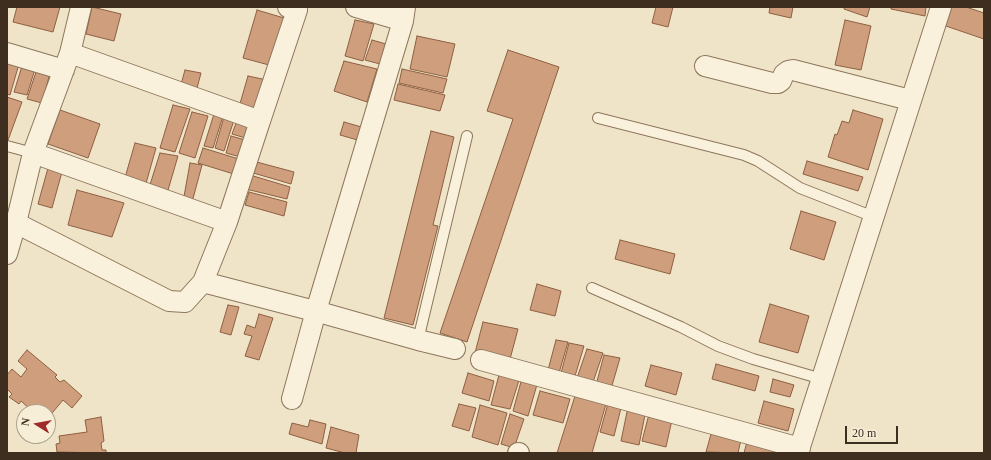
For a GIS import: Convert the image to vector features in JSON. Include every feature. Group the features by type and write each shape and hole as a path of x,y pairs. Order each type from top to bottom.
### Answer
{"street":[{"path":"7,253 16,224 33,153 67,61 81,7"},
{"path":"292,399 316,311 404,14 356,7"},
{"path":"481,360 799,451 941,7"},
{"path":"16,224 169,301 185,302 203,282 227,222 260,121 294,8"},
{"path":"7,53 67,61 260,121"},
{"path":"705,66 772,83 778,83 781,81 784,74 793,70 910,100"},
{"path":"33,153 227,222"},
{"path":"203,282 455,349"}],"lane":[{"path":"598,118 744,154 758,161 800,188 874,217"},
{"path":"418,340 467,136"},
{"path":"7,146 33,153"},
{"path":"592,288 681,327 718,346 753,359 822,379"}],"building":[{"path":"17,7 60,7 53,32 13,22"},
{"path":"92,7 121,14 114,41 86,34"},
{"path":"656,7 673,7 668,27 652,23"},
{"path":"770,7 793,7 791,18 769,13"},
{"path":"844,7 870,7 867,17 844,9"},
{"path":"891,7 926,7 925,16 891,9"},
{"path":"946,7 966,7 984,13 984,39 940,24"},
{"path":"257,10 284,18 269,65 243,58"},
{"path":"355,20 374,24 363,61 345,56"},
{"path":"845,20 871,26 861,70 835,65"},
{"path":"417,36 455,44 447,77 410,69"},
{"path":"372,40 386,44 380,64 365,60"},
{"path":"508,50 559,67 467,342 440,333 513,119 487,111"},
{"path":"7,60 19,64 10,95 7,94"},
{"path":"344,61 377,69 367,102 334,91"},
{"path":"22,66 35,69 27,95 14,92"},
{"path":"37,69 50,73 42,103 27,99"},
{"path":"402,69 447,79 443,93 399,83"},
{"path":"185,70 201,73 196,92 180,88"},
{"path":"248,76 267,80 258,112 239,107"},
{"path":"398,84 445,95 440,111 394,100"},
{"path":"7,97 22,102 7,143"},
{"path":"173,105 190,109 175,152 160,148"},
{"path":"60,110 100,124 88,158 48,144"},
{"path":"853,110 883,119 868,170 828,157 835,134 837,135 842,121 849,123"},
{"path":"192,112 208,116 195,158 179,153"},
{"path":"214,114 223,116 213,148 204,146"},
{"path":"224,117 234,120 224,151 215,148"},
{"path":"344,122 365,128 361,141 340,135"},
{"path":"236,123 253,128 249,139 232,134"},
{"path":"431,131 454,137 433,225 438,226 413,325 384,318"},
{"path":"231,136 249,141 244,158 226,153"},
{"path":"135,143 156,148 145,187 124,181"},
{"path":"203,148 242,160 237,175 198,163"},
{"path":"160,153 178,156 166,197 148,191"},
{"path":"253,161 294,172 291,184 250,172"},
{"path":"807,161 863,177 858,191 803,174"},
{"path":"190,163 202,165 191,206 183,202"},
{"path":"48,168 62,172 52,208 38,204"},
{"path":"250,175 290,187 287,199 246,189"},
{"path":"77,190 124,203 112,237 68,225"},
{"path":"249,192 287,202 284,216 245,205"},
{"path":"801,211 836,222 824,260 790,249"},
{"path":"620,240 675,254 670,274 615,259"},
{"path":"537,284 561,291 555,316 530,310"},
{"path":"770,304 809,316 798,353 759,342"},
{"path":"228,305 239,307 231,335 220,332"},
{"path":"259,314 273,318 259,360 245,356 252,336 244,334 247,325 255,328"},
{"path":"483,322 518,329 509,363 475,353"},
{"path":"556,340 568,342 559,373 548,370"},
{"path":"569,343 584,346 575,376 561,373"},
{"path":"587,349 603,353 593,382 577,378"},
{"path":"27,350 57,375 55,377 60,382 64,380 82,396 72,408 63,400 56,408 56,404 24,404 21,401 19,404 9,397 12,394 7,389 7,375 12,369 21,377 27,369 18,361"},
{"path":"604,355 620,358 611,389 596,385"},
{"path":"716,364 759,376 755,391 712,379"},
{"path":"651,365 682,373 676,395 645,386"},
{"path":"500,371 520,377 510,409 491,405"},
{"path":"468,373 494,381 489,401 462,393"},
{"path":"522,378 538,381 528,416 513,411"},
{"path":"773,379 794,385 790,397 770,392"},
{"path":"540,391 570,399 563,423 533,415"},
{"path":"575,396 606,404 592,453 557,453"},
{"path":"609,400 622,404 614,436 600,432"},
{"path":"764,401 794,409 788,431 758,423"},
{"path":"459,404 476,408 469,431 452,426"},
{"path":"480,405 507,413 498,445 472,437"},
{"path":"628,407 646,410 639,445 621,441"},
{"path":"510,414 524,419 514,448 501,444"},
{"path":"649,414 672,420 666,447 642,441"},
{"path":"101,417 104,441 101,443 102,450 106,450 106,453 57,452 56,444 60,443 59,436 87,432 85,420"},
{"path":"310,420 326,424 322,444 289,434 292,423 308,427"},
{"path":"331,427 359,435 356,453 345,453 326,448"},
{"path":"713,427 742,435 738,453 706,452"},
{"path":"748,438 780,447 778,453 744,453"}]}
